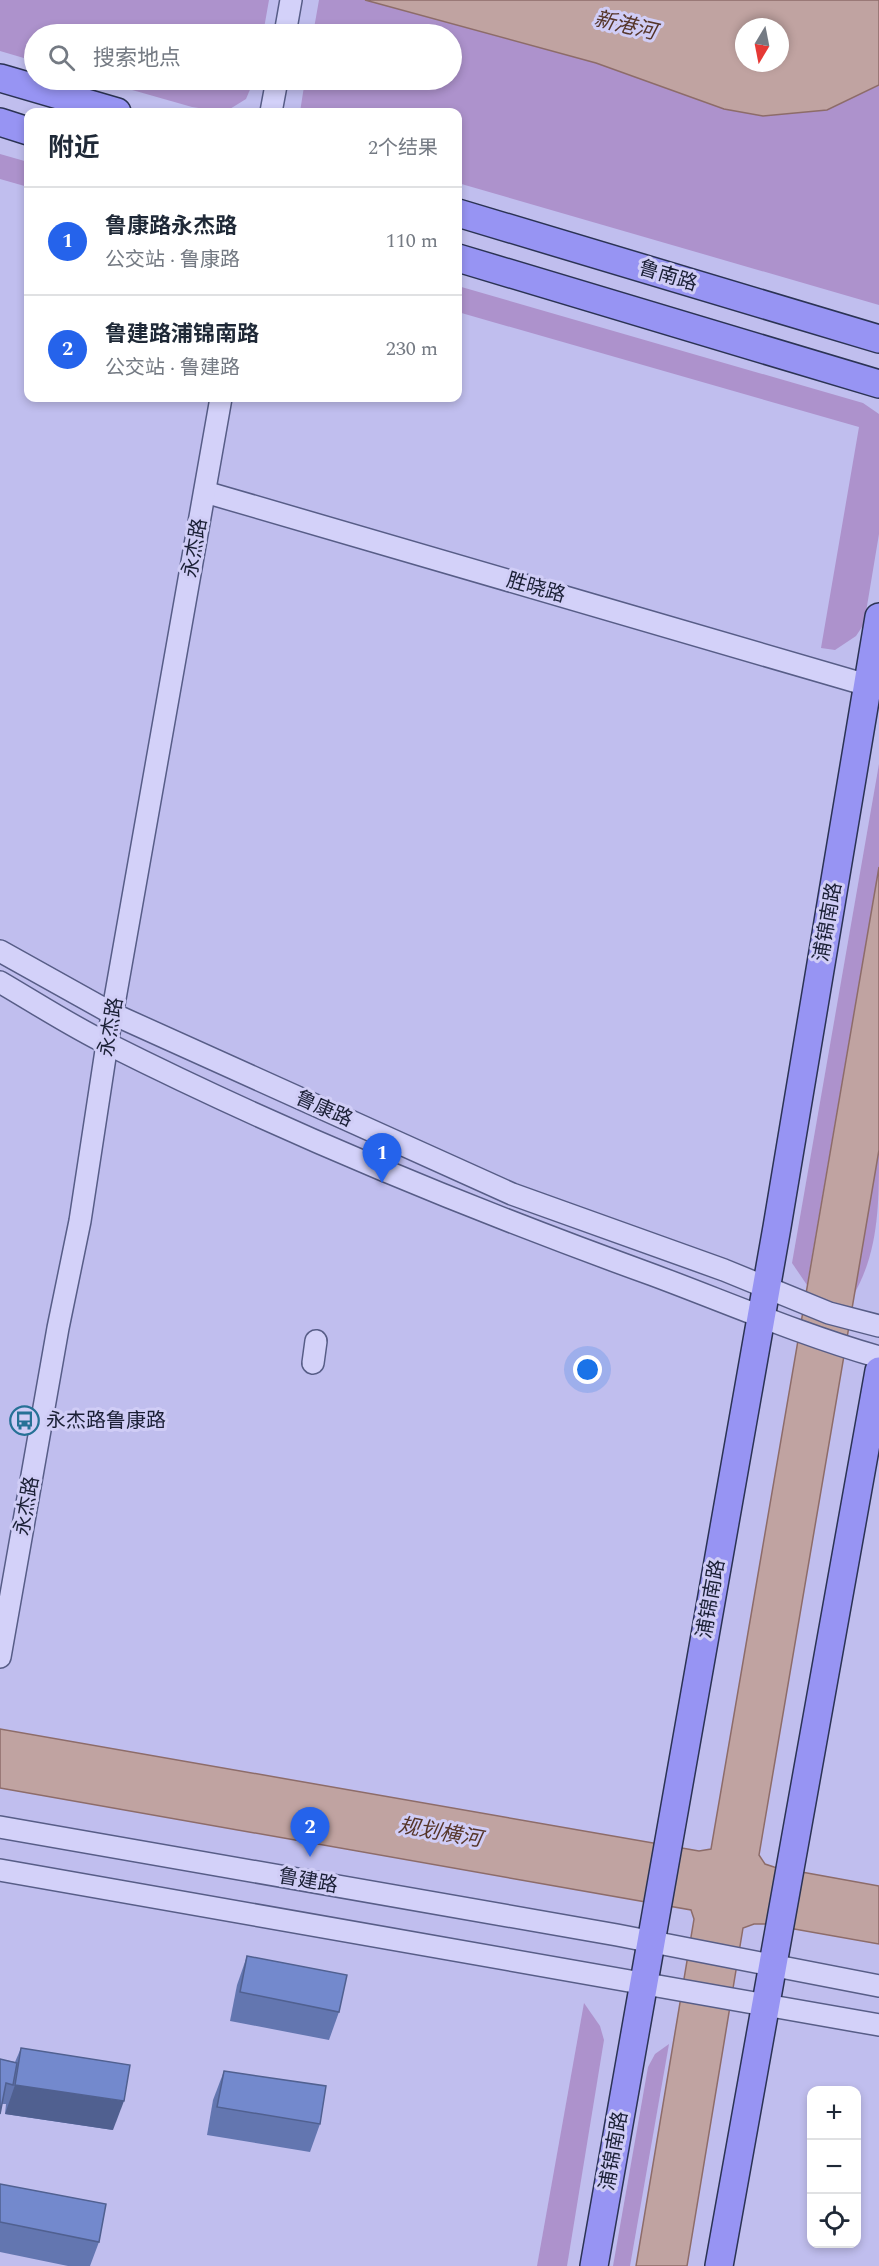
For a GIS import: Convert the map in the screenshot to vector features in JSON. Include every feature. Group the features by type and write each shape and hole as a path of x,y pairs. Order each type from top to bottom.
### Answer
{"main road":[{"path":"0,78 24,85"},
{"path":"41,90 103,108"},
{"path":"0,122 24,130"},
{"name":"鲁南路","path":"462,214 879,339"},
{"path":"462,259 879,384"},
{"name":"浦锦南路","path":"594,2266 777,1227 879,617"},
{"path":"719,2266 775,1966 879,1371"}],"street":[{"path":"287,24 291,0"},
{"path":"272,108 275,90"},
{"name":"永杰路","path":"0,1657 57,1328 80,1221 107,1044 220,402"},
{"name":"胜晓路","path":"205,492 867,685"},
{"name":"鲁康路","path":"0,951 113,1014 512,1194 724,1270 829,1313 879,1326"},
{"name":"鲁康路","path":"0,982 107,1044 385,1173 826,1342 879,1357"},
{"path":"313,1363 316,1341"},
{"name":"鲁建路","path":"0,1827 617,1935 879,1986"},
{"path":"0,1870 811,2015 879,2025"}],"shaded area":[{"path":"0,0 269,0 265,24 24,24 24,58 0,51"},
{"path":"319,0 365,0 453,24 315,24"},
{"path":"462,26 596,63 724,109 763,116 827,110 879,85 879,305 462,184 462,108 301,108 303,90 462,90"},
{"path":"132,90 250,90 246,99 231,108 192,107"},
{"path":"0,154 24,161 24,186 0,179"},
{"path":"462,287 863,403 879,414 879,534 864,624 856,636 835,650 821,648 859,427 462,313"},
{"path":"879,764 879,867 807,1285 792,1263"},
{"path":"879,1150 878,1208 873,1244 862,1279 853,1296"},
{"path":"584,2003 600,2026 604,2040 567,2266 537,2266"},
{"path":"669,2044 630,2266 613,2266 648,2067 655,2054"}],"water":[{"name":"新港河","path":"365,0 879,0 879,85 827,110 763,116 724,109 596,63 462,26 462,24 453,24"},
{"name":"规划横河","path":"879,867 879,1150 759,1855 765,1864 774,1867 879,1886 879,1944 766,1924 754,1924 743,1928 687,2266 636,2266 694,1919 691,1910 0,1788 0,1729 699,1851 711,1849"}],"building":[{"path":"247,1956 347,1975 339,2012 240,1992"},
{"path":"21,2048 130,2065 124,2101 15,2085"},
{"path":"0,2059 17,2063 13,2085 6,2083 0,2114"},
{"path":"224,2071 326,2086 320,2124 217,2107"},
{"path":"0,2184 106,2204 99,2242 0,2222"}],"place":[{"name":"鲁康路永杰路","path":"382,1183"},
{"name":"永杰路鲁康路","path":"25,1421"},
{"name":"鲁建路浦锦南路","path":"310,1857"}]}
